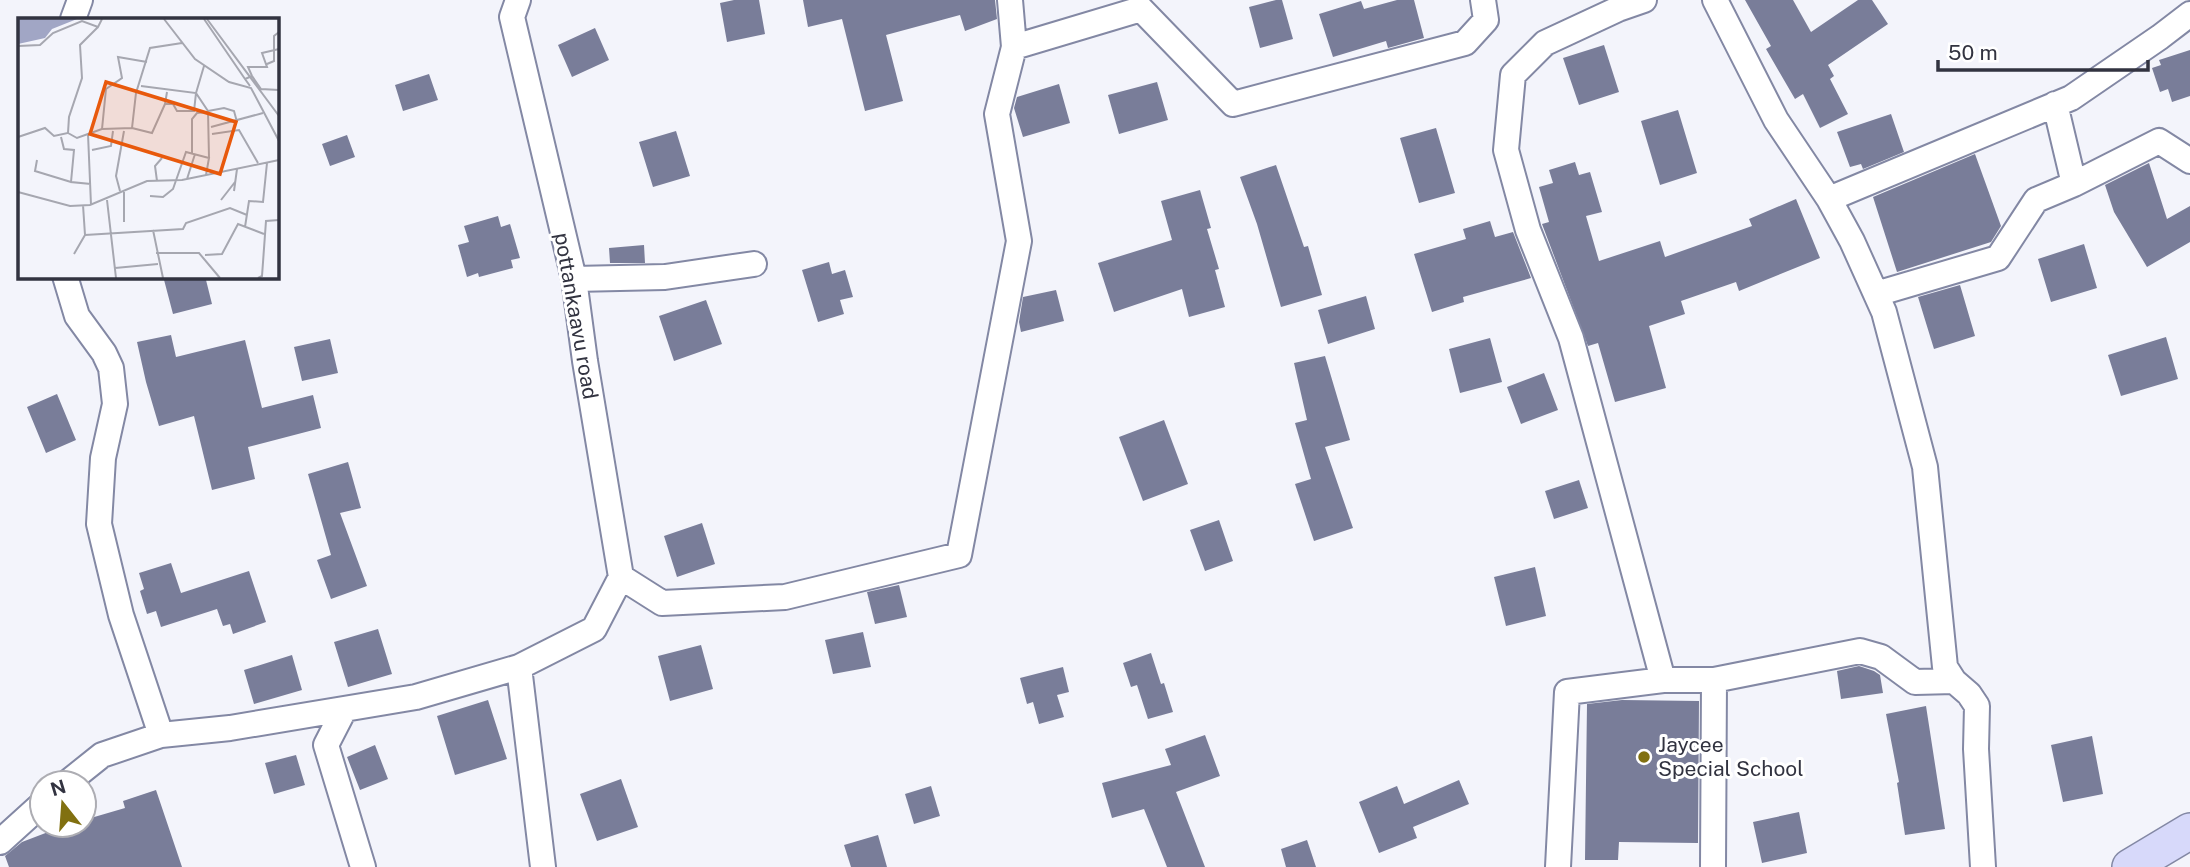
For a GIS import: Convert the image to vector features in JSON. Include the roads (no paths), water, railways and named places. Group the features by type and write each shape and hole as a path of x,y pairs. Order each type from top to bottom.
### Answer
{"main road":[{"path":"2130,867 2190,831"}],"street":[{"path":"73,18 80,0"},
{"name":"pottankaavu road","path":"518,0 512,17 574,279 584,361 621,577"},
{"path":"84,769 102,755 161,735 230,728 416,697 519,667 594,629 621,577 662,603 785,597 959,555 1019,241 997,114 1014,47 1010,0"},
{"path":"1014,47 1141,9 1233,104 1465,43 1486,20 1483,0"},
{"path":"1644,0 1618,9 1545,43 1513,75 1506,150 1528,230 1571,338 1663,680"},
{"path":"1715,0 1776,120 1829,199 1852,241 1884,312 1925,467 1945,667 1976,706 1983,867"},
{"path":"1829,199 2071,98 2190,14"},
{"path":"2055,104 2074,184"},
{"path":"1876,294 1998,258 2036,200 2159,141 2190,162"},
{"path":"574,279 666,277 754,264"},
{"path":"66,278 77,316 104,353 111,368 115,404 103,458 99,524 121,615 161,735"},
{"path":"1558,867 1567,692 1663,680 1714,680 1860,651 1881,657 1915,682 1954,681"},
{"path":"519,667 543,867"},
{"path":"1713,867 1714,680"},
{"path":"344,710 326,745 363,867"},
{"path":"0,842 28,817"}],"place":[{"name":"Jaycee Special School","path":"1644,757"}]}
